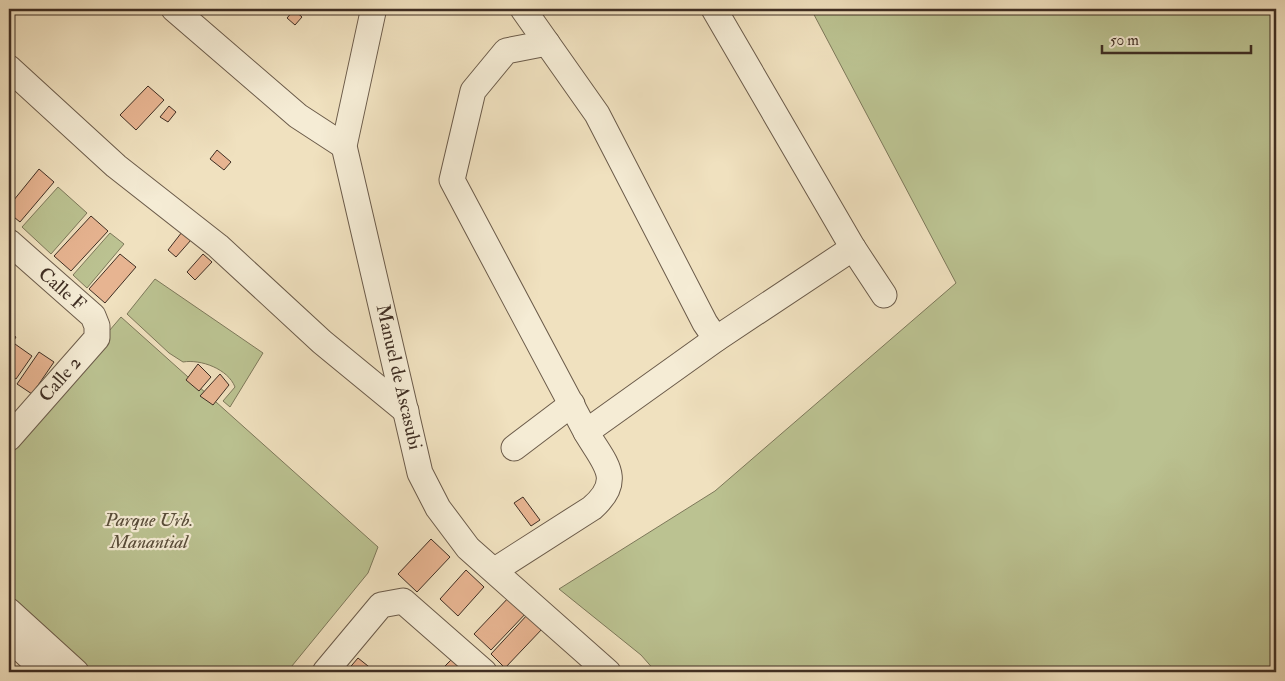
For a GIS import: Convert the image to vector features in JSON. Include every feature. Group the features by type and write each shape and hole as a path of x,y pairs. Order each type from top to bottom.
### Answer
{"street":[{"path":"174,9 298,116 344,146"},
{"path":"523,9 596,114 704,323 716,339"},
{"path":"714,9 853,248 884,295"},
{"name":"Manuel de Ascasubi","path":"373,12 344,146 420,473 438,508 468,548 608,672"},
{"path":"495,570 592,508 604,498 611,483 608,468 586,432 452,180 473,91 506,52 547,43"},
{"path":"9,68 116,166 218,246 322,342 406,411"},
{"name":"Calle F","path":"9,242 93,316"},
{"path":"586,432 716,339 853,248"},
{"name":"Calle 2","path":"12,428 97,338 97,326 93,316"},
{"path":"514,448 572,404"},
{"path":"325,672 381,605 393,602 403,602 484,672"},
{"path":"9,611 14,639 46,672"},
{"path":"14,639 76,672"}],"green space":[{"path":"811,9 1276,9 1276,672 656,672 641,655 559,589 715,491 956,283"},
{"path":"58,187 87,213 51,254 22,227"},
{"path":"110,233 124,244 87,288 73,275"},
{"path":"155,279 263,353 230,407 223,401 235,387 226,375 206,364 190,361 183,362 169,353 127,314"},
{"name":"Parque Urb. Manantial","path":"121,317 378,547 368,573 287,672 91,672 9,599 9,448"}],"building":[{"path":"294,10 302,17 295,25 287,18"},
{"path":"148,86 164,100 136,130 120,115"},
{"path":"169,106 176,112 168,122 160,117"},
{"path":"217,150 231,162 224,170 210,159"},
{"path":"39,169 54,182 20,222 9,213 9,206"},
{"path":"91,216 108,231 71,271 54,256"},
{"path":"182,232 191,240 176,257 168,250"},
{"path":"9,254 17,261 9,272"},
{"path":"120,254 136,267 105,303 89,289"},
{"path":"203,254 212,262 195,280 187,272"},
{"path":"9,332 16,337 9,348"},
{"path":"15,344 32,356 16,379 9,374 9,352"},
{"path":"39,352 54,362 32,394 17,384"},
{"path":"198,364 211,377 199,391 186,380"},
{"path":"220,374 229,385 213,405 200,396"},
{"path":"523,497 540,520 531,526 514,503"},
{"path":"431,539 450,557 417,592 398,574"},
{"path":"466,570 484,587 458,616 440,599"},
{"path":"512,594 529,610 491,650 474,634"},
{"path":"528,614 543,628 505,668 491,654"},
{"path":"358,658 373,670 372,672 346,672"},
{"path":"452,659 464,670 463,672 439,672"}]}
